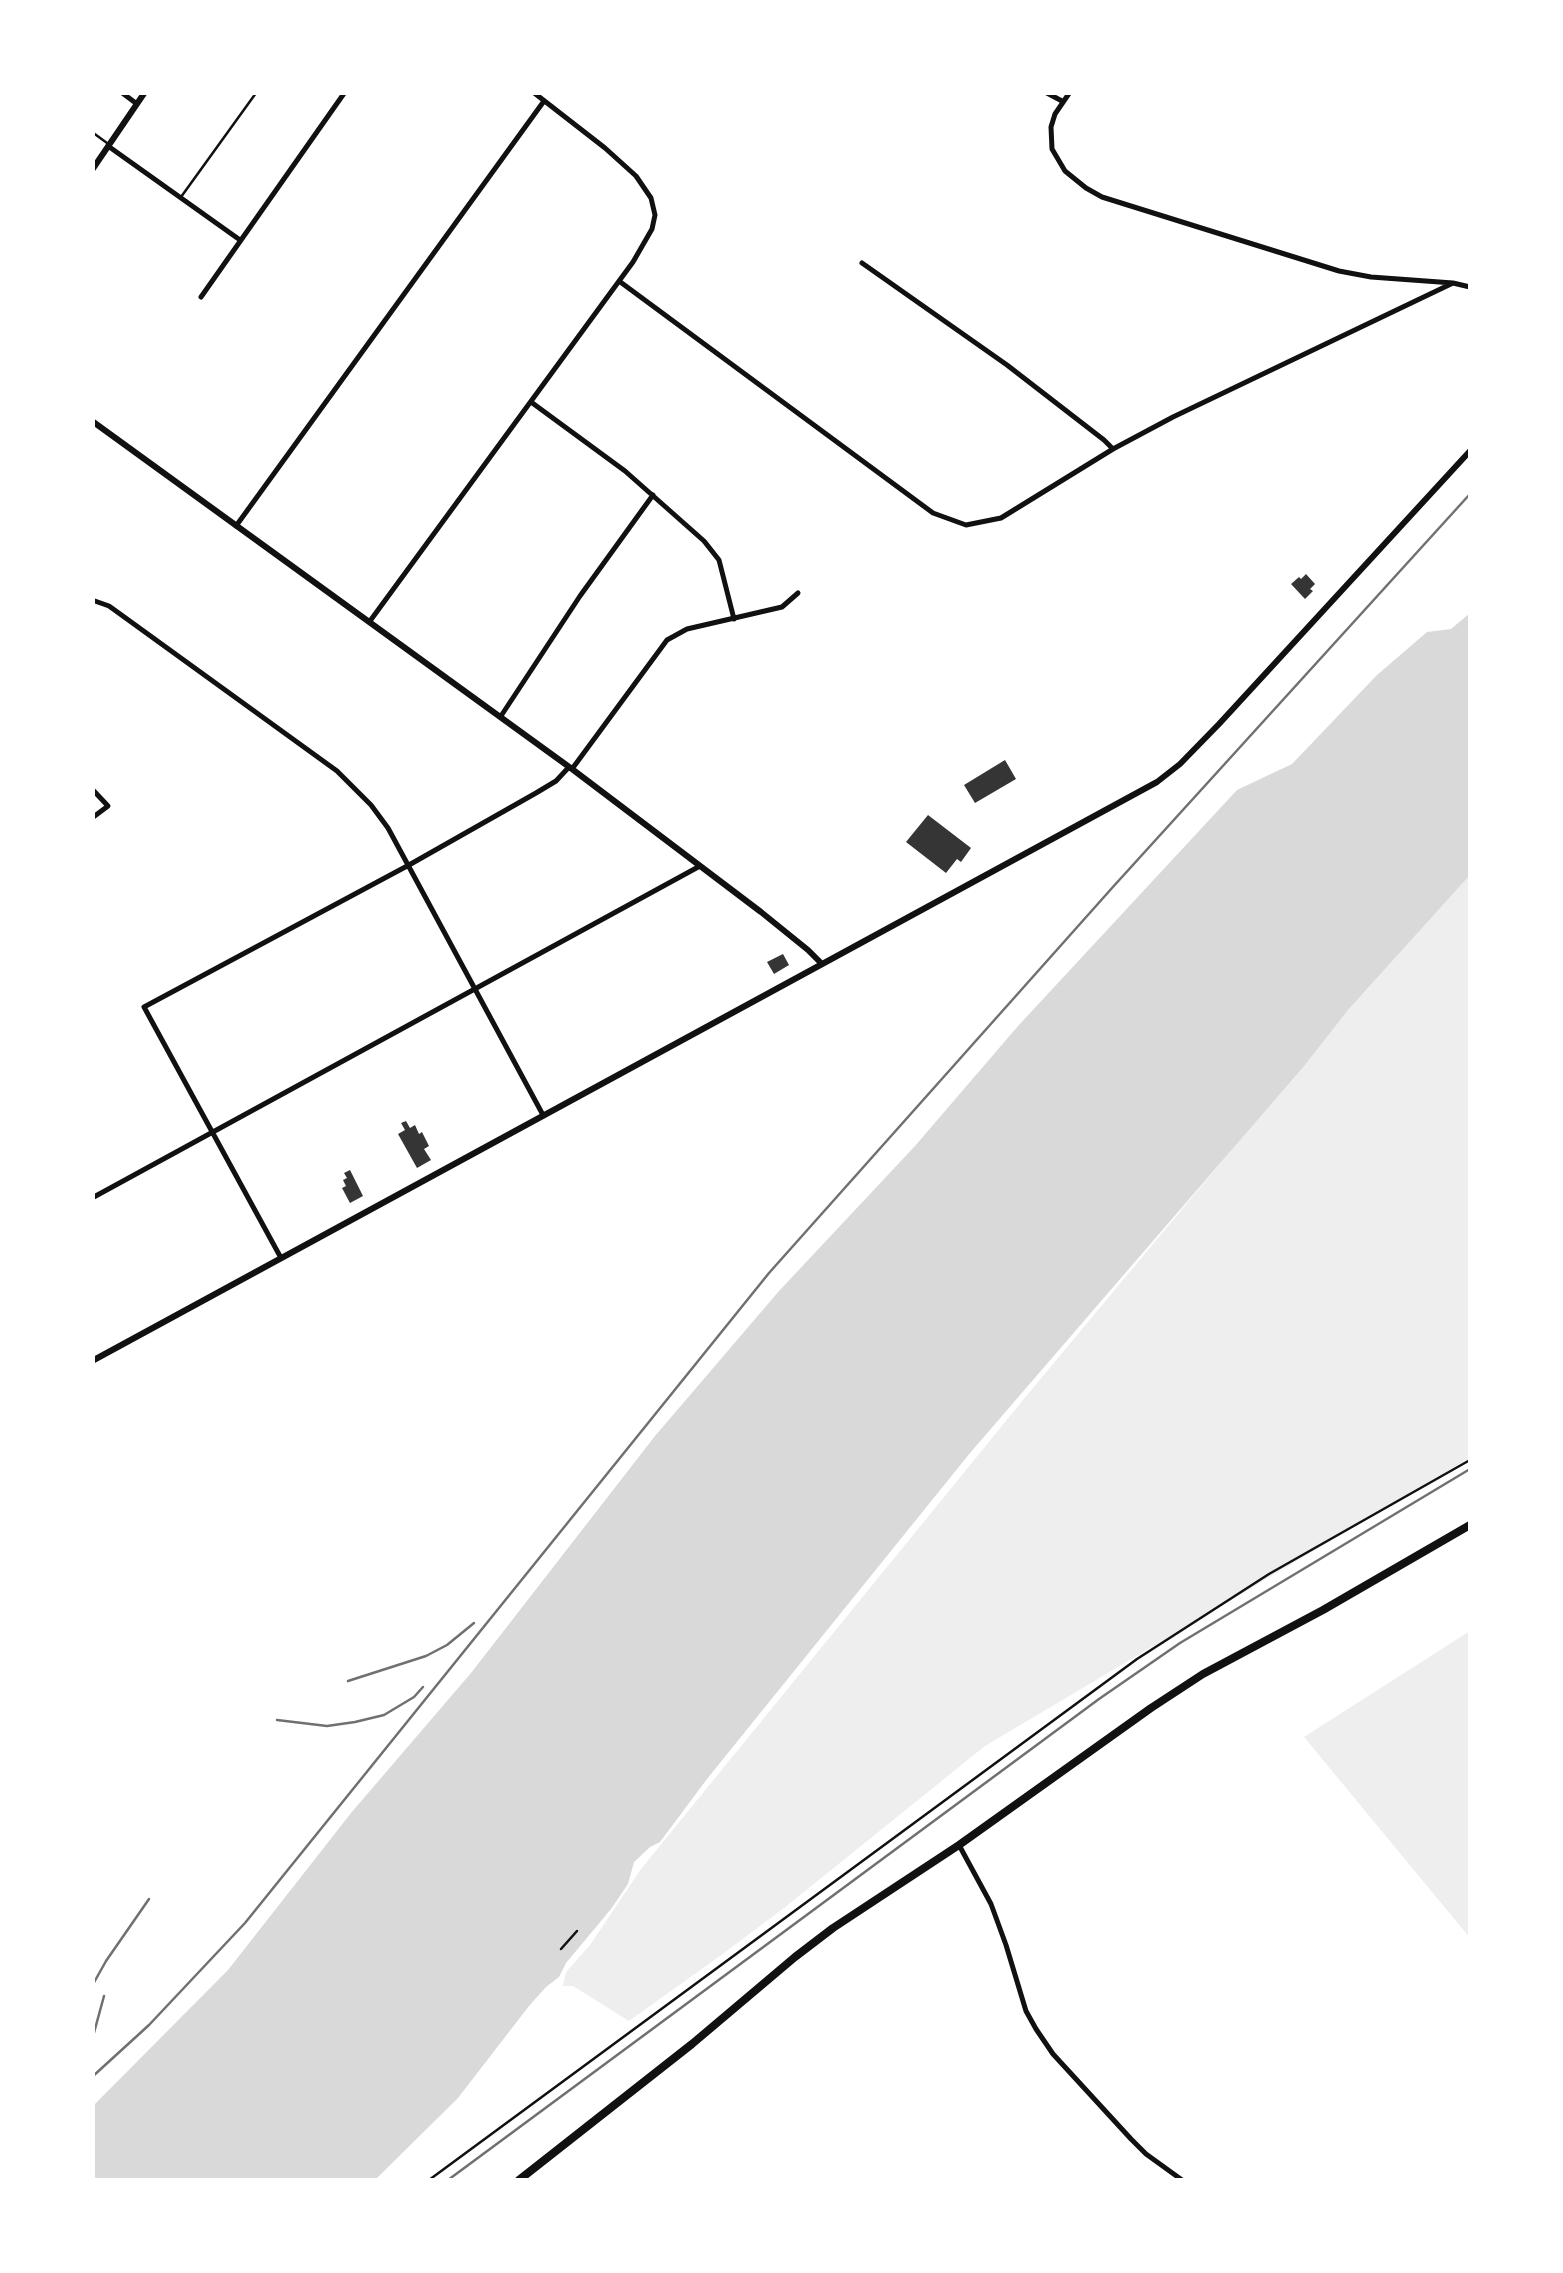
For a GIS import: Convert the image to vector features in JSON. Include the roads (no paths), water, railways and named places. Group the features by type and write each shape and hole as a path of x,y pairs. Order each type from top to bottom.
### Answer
{"main road":[{"path":"519,2180 833,1928 959,1845 1183,1686 1470,1526"}],"street":[{"path":"121,92 137,104"},
{"path":"92,170 144,92"},
{"path":"201,297 345,92"},
{"path":"370,621 633,262 652,230 651,198 636,176 533,92"},
{"path":"1045,92 1062,101"},
{"path":"1070,92 1055,114 1052,149 1056,160 1076,182 1102,197 1339,270 1470,288"},
{"path":"236,526 544,101"},
{"path":"109,145 240,240"},
{"path":"862,264 1007,365 1112,450"},
{"path":"618,281 933,513 973,526 1001,518 1174,417 1453,283"},
{"path":"530,401 654,495 716,554 734,619"},
{"path":"92,421 501,716 702,866 822,964"},
{"path":"92,1360 1157,782 1180,764 1470,450"},
{"path":"501,716 580,596 654,495"},
{"path":"281,1258 144,1008 556,781 667,640 687,629 782,607 798,593"},
{"path":"92,600 127,618 337,771 371,805 409,864 544,1115"},
{"path":"92,789 108,806 92,818"},
{"path":"92,1198 702,866"},
{"path":"959,1845 991,1904 1026,2011 1052,2054 1146,2154 1182,2180"}],"lane":[{"path":"180,198 256,93"},
{"path":"92,132 109,145"}],"railway":[{"path":"92,2077 149,2025 245,1923 769,1273 1470,494"},
{"path":"448,2180 1099,1699 1180,1643 1470,1469"},
{"path":"348,1681 426,1656 474,1623"},
{"path":"277,1720 327,1726 355,1722 384,1715 423,1687"},
{"path":"92,1986 149,1899"},
{"path":"92,2040 104,1996"}]}
